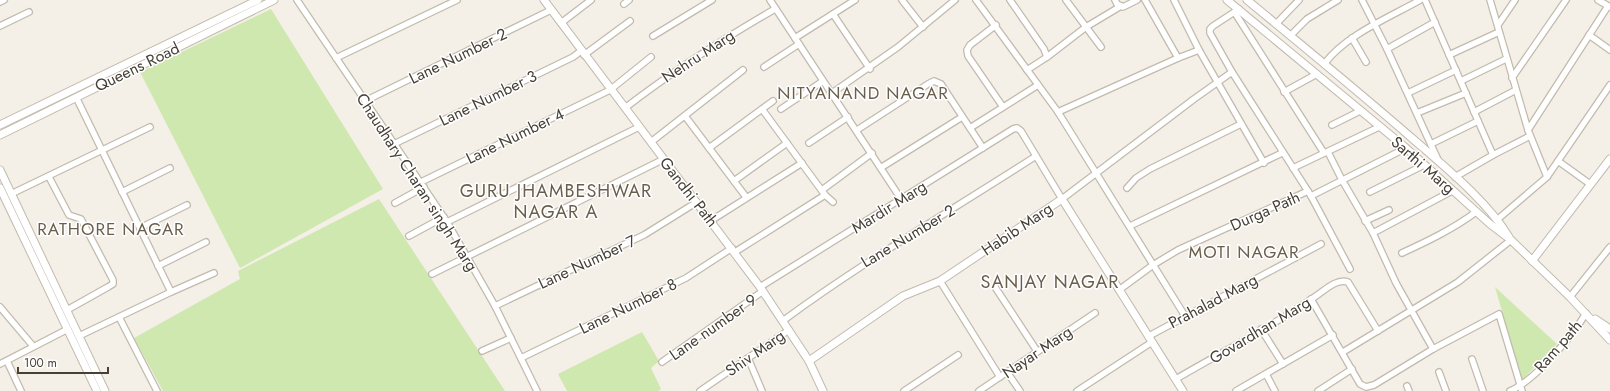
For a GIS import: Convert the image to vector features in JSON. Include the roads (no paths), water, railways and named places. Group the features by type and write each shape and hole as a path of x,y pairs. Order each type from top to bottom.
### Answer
{"street":[{"path":"0,2 4,0"},
{"name":"Queens Road","path":"0,125 258,0"},
{"name":"Queens Road","path":"0,135 274,0"},
{"name":"Chaudhary Charan singh Marg","path":"297,0 446,220 468,256 495,306 537,391"},
{"path":"336,58 457,0"},
{"name":"Gandhi Path","path":"544,0 610,90 712,220 762,289 784,320 808,361 823,391"},
{"path":"561,23 591,0"},
{"path":"624,4 629,0"},
{"path":"653,36 712,0"},
{"path":"770,0 882,167 901,198"},
{"path":"795,38 855,0"},
{"path":"902,0 923,27"},
{"path":"832,93 870,69 955,0"},
{"path":"976,0 996,25 1058,112 1185,316"},
{"path":"1010,0 1044,49 1047,57"},
{"path":"1066,0 1101,47"},
{"path":"1115,0 1122,6"},
{"path":"1027,70 1047,57 1086,27 1122,6 1136,0"},
{"path":"1145,0 1178,58"},
{"path":"1174,0 1199,50 1264,163"},
{"name":"Sarthi Marg","path":"1228,0 1237,11 1405,147 1452,191 1497,230 1511,240 1586,313 1610,340"},
{"path":"1276,24 1299,0"},
{"path":"1283,47 1307,19 1338,0"},
{"path":"1362,0 1408,93 1439,162"},
{"path":"1325,63 1334,51 1352,38 1420,0"},
{"path":"1425,0 1493,155"},
{"path":"1490,0 1528,130 1547,177"},
{"path":"1498,25 1515,0"},
{"path":"1512,78 1566,0"},
{"path":"1528,130 1589,35 1609,7 1598,0"},
{"path":"1250,1 1325,63 1439,162 1498,219 1511,240 1468,274 1412,311 1343,352"},
{"name":"Nehru Marg","path":"625,108 660,81 705,51 775,9"},
{"name":"Lane Number 2","path":"365,101 551,10"},
{"path":"1350,269 1312,194 1282,153 1232,72 1210,33 1210,29 1213,26 1237,11 1284,92 1326,152 1373,233 1396,283 1433,349"},
{"path":"0,26 29,12"},
{"path":"833,14 870,69"},
{"name":"Lane Number 3","path":"394,144 576,55 583,53 630,21"},
{"path":"1387,49 1435,22"},
{"path":"996,25 970,45 967,50 968,56 1003,107"},
{"path":"1449,54 1499,32"},
{"path":"1589,35 1610,50"},
{"path":"1352,38 1366,62"},
{"path":"764,67 799,44"},
{"path":"1058,112 1199,50"},
{"name":"Lane Number 4","path":"394,203 422,185 610,90 651,57"},
{"path":"1461,81 1506,59"},
{"path":"651,142 742,70"},
{"path":"1408,93 1456,70"},
{"name":"Habib Marg","path":"808,361 903,296 940,281 1062,199 1096,172 1232,72"},
{"path":"1284,92 1315,74"},
{"path":"782,108 823,81"},
{"path":"857,130 934,81 941,84 983,148"},
{"path":"970,128 1038,85"},
{"path":"1498,219 1547,177 1610,85"},
{"path":"1474,112 1516,90"},
{"path":"1417,113 1466,93"},
{"path":"76,97 171,292"},
{"path":"709,148 773,101"},
{"path":"762,108 825,195 833,202"},
{"path":"1332,125 1360,111"},
{"path":"685,116 746,197"},
{"path":"809,143 848,117"},
{"path":"882,167 962,117"},
{"path":"1431,144 1478,121"},
{"path":"1127,188 1136,178 1150,169 1241,124"},
{"path":"11,194 150,127"},
{"path":"410,236 639,127"},
{"path":"1293,168 1379,127"},
{"name":"Mardir Marg","path":"762,289 901,198 1013,129 1018,128 1021,131 1036,156"},
{"path":"1455,178 1493,155 1530,136"},
{"path":"1405,147 1413,139"},
{"path":"734,181 787,143"},
{"name":"Durga Path","path":"1119,290 1153,265 1178,250 1312,194 1405,147"},
{"path":"822,190 872,153"},
{"path":"1130,226 1264,163 1282,153"},
{"path":"1036,156 1183,391"},
{"name":"Lane Number 2","path":"784,320 861,265 921,230 1036,156"},
{"path":"432,274 664,159"},
{"path":"1532,261 1610,159"},
{"path":"1558,161 1590,184"},
{"path":"712,220 746,197 802,163"},
{"path":"1370,192 1424,165"},
{"path":"122,192 170,168"},
{"path":"0,170 67,310 71,327 79,336 105,391"},
{"path":"49,176 69,215 81,219 88,229 113,280 113,284 67,310"},
{"path":"0,188 2,198 71,327 97,391"},
{"path":"1373,233 1452,191"},
{"name":"Lane Number 8","path":"521,358 686,278 825,195"},
{"name":"Lane Number 7","path":"495,306 644,235 697,202"},
{"path":"140,228 187,205"},
{"path":"1365,221 1389,210"},
{"path":"1402,253 1435,238 1460,224 1476,212"},
{"path":"158,266 206,242"},
{"name":"Prahalad Marg","path":"1078,391 1150,339 1185,316 1321,244"},
{"path":"1570,297 1610,247"},
{"path":"79,336 214,273"},
{"name":"Govardhan Marg","path":"1176,379 1311,299 1336,282 1343,280 1348,282 1378,331"},
{"path":"940,281 1000,377"},
{"path":"995,287 1037,351"},
{"name":"Lane number 9","path":"662,362 762,289"},
{"path":"1311,299 1343,352 1360,384 1366,387 1374,385 1433,349 1499,314 1522,389"},
{"path":"0,307 33,346"},
{"name":"Nayar Marg","path":"979,391 1095,313"},
{"path":"1586,313 1609,327"},
{"name":"Ram path","path":"1510,391 1522,389 1578,326 1586,313"},
{"path":"118,317 157,391"},
{"path":"0,364 71,327"},
{"path":"1261,329 1283,364"},
{"name":"Shiv Marg","path":"700,391 789,330"},
{"path":"1236,391 1333,335"},
{"path":"482,351 511,338"},
{"path":"904,391 958,355"},
{"path":"748,358 762,391"},
{"path":"1472,359 1483,391"},
{"path":"8,361 21,391"},
{"path":"1318,391 1352,369"},
{"path":"1007,372 1020,391"},
{"path":"1439,372 1446,391"},
{"path":"1266,374 1275,391"}],"district":[{"name":"NITYANAND NAGAR","path":"863,93"},
{"name":"GURU JHAMBESHWAR NAGAR A","path":"556,201"},
{"name":"RATHORE NAGAR","path":"111,229"},
{"name":"MOTI NAGAR","path":"1244,252"},
{"name":"SANJAY NAGAR","path":"1050,282"}]}
